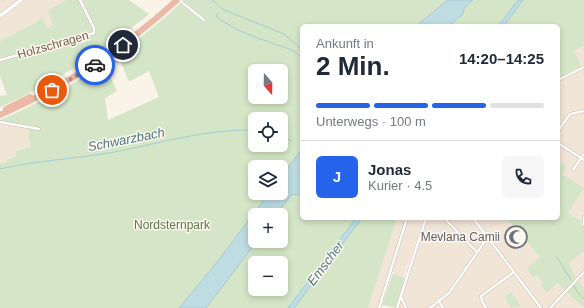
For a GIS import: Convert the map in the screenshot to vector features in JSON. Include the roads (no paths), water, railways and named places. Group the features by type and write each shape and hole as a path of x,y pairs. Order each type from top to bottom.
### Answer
{"highway":[{"path":"0,115 45,94 81,74 115,51 176,0"},
{"path":"0,111 79,70 149,23"}],"street":[{"path":"0,16 21,0"},
{"name":"Holzschragen","path":"0,60 94,33 95,30 80,0"},
{"path":"176,0 204,20"},
{"path":"560,79 584,67"},
{"path":"560,129 570,114 584,111"},
{"path":"0,122 38,129"},
{"path":"560,144 583,159"},
{"path":"574,170 583,159 584,154"},
{"path":"583,223 584,218"},
{"path":"379,308 407,220"},
{"path":"397,308 425,220"},
{"path":"446,220 477,252"},
{"path":"475,220 541,308"},
{"path":"430,308 449,293 488,237"},
{"path":"486,308 481,296 514,272"},
{"path":"550,308 584,272"},
{"path":"401,296 406,308"},
{"path":"439,301 443,308"}],"water":[{"path":"447,0 473,0 464,8 463,14 451,24 418,24"},
{"path":"518,0 523,0 505,24 500,24"},
{"path":"300,152 300,196 298,194 291,195 288,199 288,168"},
{"path":"264,200 287,200 281,208 258,208"},
{"name":"Emscher","path":"354,220 360,220 294,308 288,308"},
{"path":"248,221 248,248 252,248 206,308 179,308 218,261"}],"waterway":[{"path":"212,0 224,10 284,34 300,48"},
{"path":"218,13 216,16 234,28 290,49 300,56"},
{"name":"Schwarzbach","path":"0,169 114,152 201,134 248,130"},
{"name":"Schwarzbach","path":"288,139 292,141"},
{"path":"557,257 571,280"},
{"path":"574,286 577,292 584,299"}],"place":[{"name":"Mevlana Camii","path":"516,237"}],"park label":[{"name":"Nordsternpark","path":"172,225"}]}
